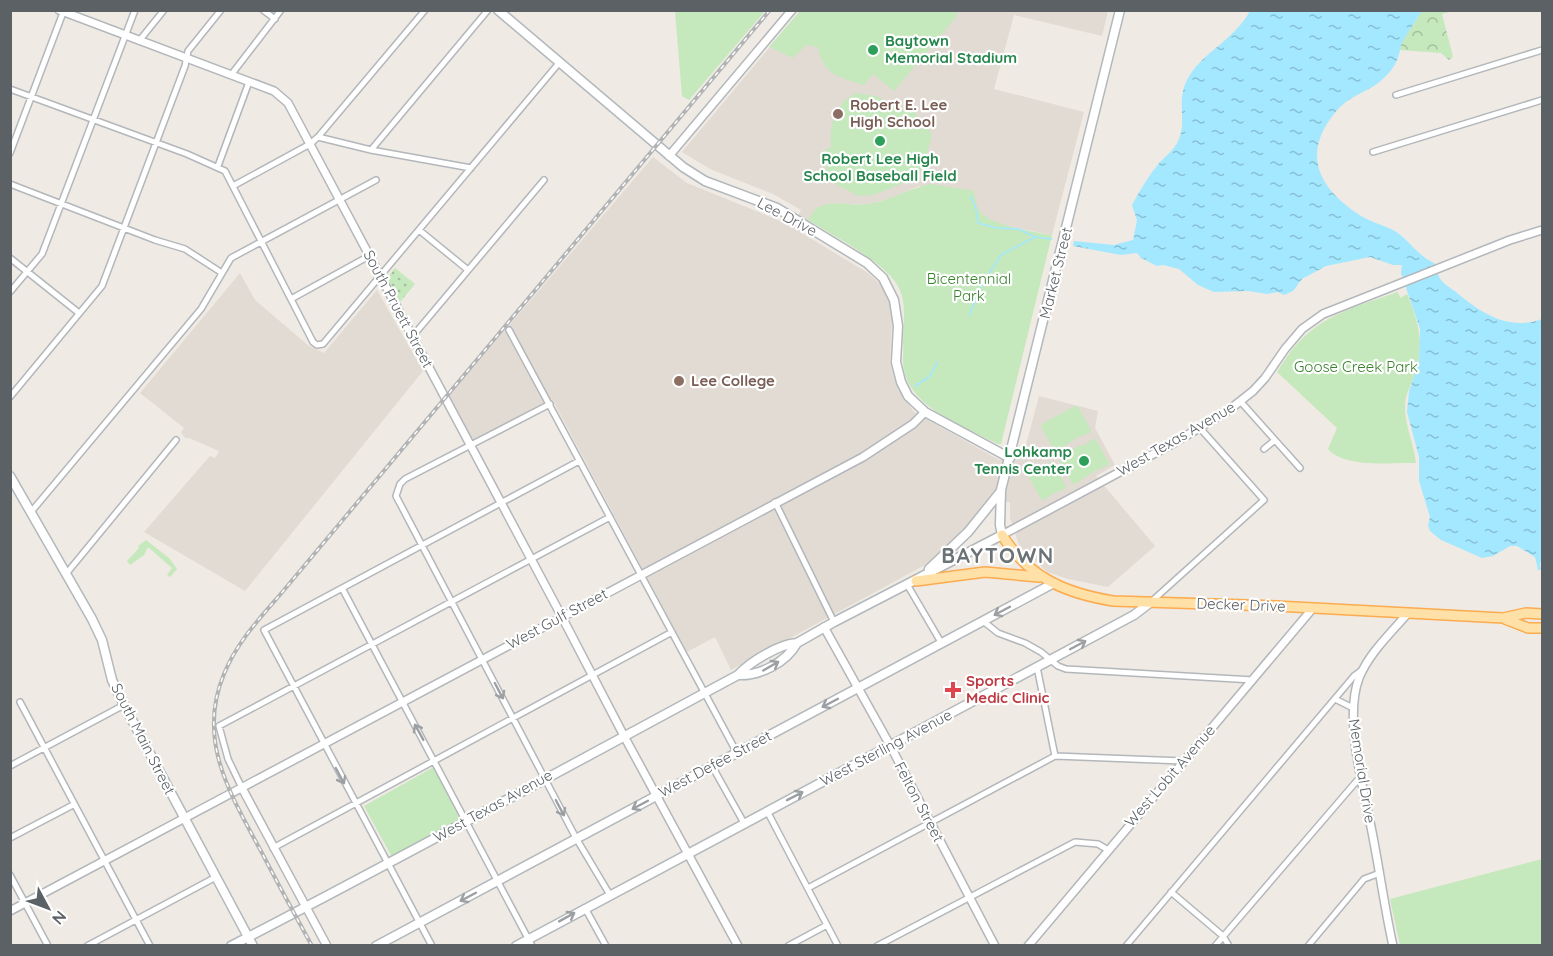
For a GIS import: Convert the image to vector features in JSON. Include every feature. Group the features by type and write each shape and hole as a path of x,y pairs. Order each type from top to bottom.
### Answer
{"main road":[{"name":"Lee Drive","path":"498,10 669,156 705,181 777,208 867,263 883,278 894,300 898,326 896,362 901,382 912,400 925,412 1010,458"},
{"name":"Market Street","path":"1002,535 1001,490 1120,10"},
{"name":"South Main Street","path":"10,476 92,619 102,640 112,680 124,705 253,945"},
{"path":"912,583 968,532 1001,490"},
{"name":"Decker Drive","path":"1002,535 1023,562 1041,577 1093,598 1131,603 1313,608 1503,618 1526,613 1542,614"},
{"name":"West Texas Avenue","path":"231,945 388,864 738,675 749,676 763,671 793,651 797,643 824,627 1002,535"},
{"path":"912,583 985,572 1041,577"},
{"name":"West Defee Street","path":"376,945 1054,583"},
{"name":"West Sterling Avenue","path":"516,945 530,942 585,908 1052,660 1134,615 1151,602"},
{"name":"Decker Drive","path":"1503,618 1528,628 1542,628"}],"street":[{"path":"10,292 42,254 135,10"},
{"path":"139,41 164,10"},
{"path":"10,397 102,286 187,59 188,51 221,10"},
{"path":"263,10 274,19"},
{"path":"231,75 281,10"},
{"path":"233,186 310,144 318,137 426,10"},
{"path":"371,150 488,10"},
{"path":"669,156 792,10"},
{"path":"10,153 62,11"},
{"name":"South Pruett Street","path":"62,11 274,91 288,103 738,945"},
{"path":"1396,95 1542,50"},
{"path":"10,89 218,166 225,171 260,242 313,342 317,345 323,344 560,63"},
{"path":"218,166 249,82"},
{"path":"1373,152 1542,100"},
{"path":"318,137 371,150 471,168"},
{"path":"31,512 201,309 231,258 376,180"},
{"path":"412,337 544,180"},
{"path":"10,184 185,249 222,273"},
{"path":"419,230 468,270"},
{"name":"West Texas Avenue","path":"1002,535 1216,419 1241,402 1265,378 1293,339 1311,323 1334,309 1510,240 1542,230"},
{"path":"291,299 369,256"},
{"path":"10,258 79,313"},
{"path":"509,330 736,753"},
{"path":"1241,402 1300,468"},
{"path":"550,404 405,479 397,489 396,496 576,838 610,895"},
{"name":"West Gulf Street","path":"10,911 863,456 913,424 925,412"},
{"name":"West Sterling Avenue","path":"1151,602 1264,500 1199,428"},
{"path":"1264,449 1275,440"},
{"path":"66,574 176,441"},
{"path":"432,945 264,630 579,461"},
{"path":"775,502 834,622"},
{"path":"327,945 242,788 228,759 219,726 610,518"},
{"path":"912,583 942,644"},
{"path":"342,588 530,942"},
{"name":"West Lobit Avenue","path":"1028,945 1313,608"},
{"name":"Memorial Drive","path":"1393,945 1352,722 1356,690 1363,669 1408,612"},
{"path":"983,621 998,633 1025,643 1066,669 1253,680"},
{"name":"Felton Street","path":"824,627 891,747 995,945"},
{"path":"273,848 672,632"},
{"path":"1036,668 1055,756"},
{"path":"1126,945 1354,676 1363,669"},
{"path":"1335,699 1353,708"},
{"path":"20,702 73,805 150,945"},
{"path":"10,765 124,705"},
{"path":"808,888 1055,756 1183,761"},
{"path":"712,766 744,823"},
{"path":"1215,945 1362,776"},
{"path":"10,838 73,805"},
{"path":"767,811 838,945"},
{"path":"877,945 1075,842 1098,844 1108,850"},
{"path":"1308,945 1364,879 1380,873"},
{"path":"10,875 48,945"},
{"path":"87,945 216,877"},
{"path":"1171,892 1223,936 1229,945"},
{"path":"585,908 606,945"},
{"path":"788,945 827,925"}],"shaded area":[{"name":"Lee College","path":"800,11 1108,11 1102,36 1014,15 994,89 1084,112 1052,235 998,224 979,211 919,186 892,198 866,205 832,203 816,209 800,232 868,273 889,297 892,319 890,360 893,374 898,389 914,412 999,460 1023,456 1039,396 1098,411 1095,428 1115,465 1096,476 1155,546 1108,587 1068,579 1047,572 1019,545 1010,518 1010,502 985,502 967,528 945,550 925,565 731,670 715,637 687,652 552,399 472,442 448,397 653,157 687,183 778,220 792,228 801,210 773,194 710,169 682,152"},
{"path":"240,273 255,300 309,346 324,353 377,290 423,371 245,591 144,532 210,456 215,458 219,451 185,438 181,432 184,428 140,393"}],"green space":[{"name":"Baytown Memorial Stadium","path":"957,10 957,16 894,91 873,74 864,85 834,73 824,64 818,47 806,45 793,58 769,47 800,11"},
{"path":"675,11 765,11 689,100 682,96"},
{"path":"1422,11 1453,11 1442,14 1453,57 1449,60 1441,53 1400,50 1401,43"},
{"name":"Robert Lee High School Baseball Field","path":"857,93 876,96 906,112 911,108 932,134 923,169 905,182 873,195 859,196 826,179 826,148 831,148 831,132 835,116 843,102"},
{"name":"Bicentennial Park","path":"931,184 974,191 979,210 992,220 1012,227 1052,235 1001,444 942,415 917,395 904,370 904,308 899,288 893,279 871,259 808,220 816,209 823,205 836,203 862,205"},
{"path":"395,268 415,284 400,302 387,278"},
{"name":"Goose Creek Park","path":"1397,292 1401,298 1407,294 1420,339 1417,367 1405,403 1406,422 1416,463 1357,462 1336,455 1328,449 1337,428 1277,372 1297,344 1321,323 1345,311"},
{"name":"Lohkamp Tennis Center","path":"1075,406 1078,407 1091,430 1090,433 1078,437 1057,451 1054,450 1041,427 1042,424"},
{"name":"Lohkamp Tennis Center","path":"1093,439 1096,440 1109,463 1075,484 1072,483 1059,460 1060,457"},
{"name":"Lohkamp Tennis Center","path":"1050,462 1053,463 1066,486 1065,489 1044,500 1041,499 1028,476 1029,473"},
{"path":"146,540 169,558 177,569 170,577 167,575 172,568 148,547 144,555 130,565 127,561 139,548 138,546"},
{"path":"434,767 462,818 392,857 364,806"},
{"path":"1542,859 1542,945 1400,945 1390,899"}],"water":[{"path":"1250,11 1422,11 1402,43 1397,61 1389,72 1380,82 1344,103 1327,123 1317,152 1318,166 1331,191 1343,203 1370,221 1397,232 1434,263 1443,282 1476,307 1507,322 1530,322 1542,319 1541,570 1538,570 1535,557 1517,546 1510,546 1493,556 1482,558 1441,540 1430,531 1428,525 1430,517 1419,481 1419,457 1407,412 1409,391 1419,361 1420,329 1401,273 1402,265 1393,265 1370,257 1326,266 1302,279 1293,291 1284,295 1278,292 1267,294 1248,291 1214,292 1198,285 1179,269 1163,265 1157,266 1141,258 1137,253 1121,255 1073,246 1074,241 1114,245 1133,240 1137,220 1132,205 1152,172 1173,150 1178,141 1182,126 1182,95 1188,78 1202,60 1235,30"}],"waterway":[{"path":"971,196 978,223 997,228 1019,229 1035,237"},
{"path":"969,316 981,286 1001,255 1035,237 1052,239"},
{"path":"915,386 929,377 938,362"}],"railway":[{"path":"312,946 239,810 221,767 214,722 216,699 229,663 241,642 256,623 770,10"}],"place":[{"name":"Baytown Memorial Stadium","path":"873,50"},
{"name":"Robert E. Lee High School","path":"838,114"},
{"name":"Robert Lee High School Baseball Field","path":"880,141"},
{"name":"Lee College","path":"679,381"},
{"name":"Lohkamp Tennis Center","path":"1084,461"},
{"name":"Sports Medic Clinic","path":"953,690"}],"district":[{"name":"BAYTOWN","path":"998,556"}]}
